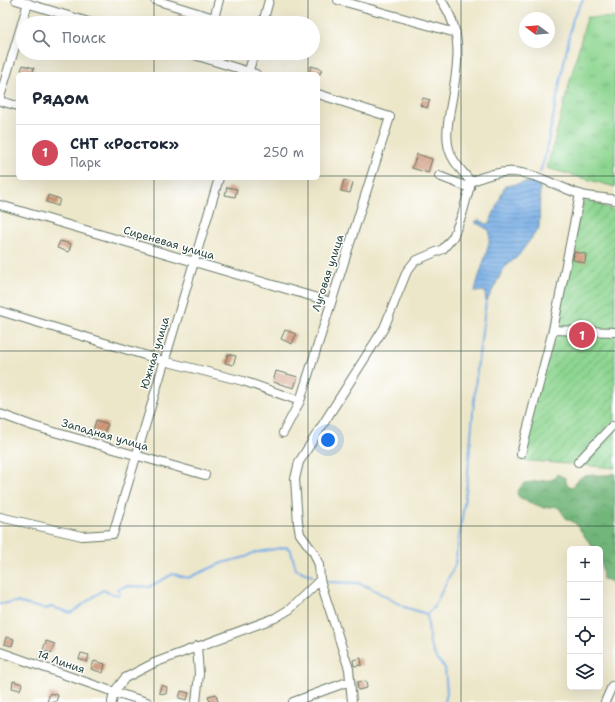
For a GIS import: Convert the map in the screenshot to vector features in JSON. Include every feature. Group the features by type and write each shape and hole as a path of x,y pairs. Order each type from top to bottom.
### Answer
{"street":[{"path":"16,0 70,16"},
{"path":"155,0 207,16"},
{"path":"215,16 219,0"},
{"path":"265,16 269,0"},
{"path":"338,0 456,33"},
{"path":"441,0 451,14 456,33 458,65 447,138 450,154 470,185"},
{"path":"24,16 28,3"},
{"path":"0,97 16,43"},
{"path":"210,60 248,72"},
{"path":"251,72 253,60"},
{"name":"Луговая улица","path":"283,433 300,400 390,118 320,95"},
{"path":"0,100 16,105"},
{"path":"352,702 349,669 320,580 319,565 314,553 300,534 295,479 299,462 384,328 407,271 415,261 443,249 453,237 462,216 470,185 489,174 513,171 539,176 580,194 615,200"},
{"path":"439,176 470,185"},
{"name":"Южная улица","path":"0,517 82,536 113,534 218,180"},
{"path":"521,454 553,330 580,194"},
{"name":"Сиреневая улица","path":"0,205 331,302"},
{"path":"0,312 164,361 243,381 300,400"},
{"path":"553,330 615,332"},
{"name":"Западная улица","path":"0,414 34,426 205,475"},
{"path":"578,462 614,426"},
{"path":"112,702 114,692 125,678 154,663 275,618 290,609 320,580"},
{"path":"196,702 199,674 197,646"},
{"name":"14 Линия","path":"0,652 114,692 148,702"},
{"path":"293,702 350,681"},
{"path":"605,702 612,686"}],"green space":[{"path":"587,17 615,18 615,187 547,168"},
{"path":"584,198 615,211 615,468 519,460"},
{"path":"615,473 615,590 611,581 603,579 603,546 592,546 575,523 566,518 559,508 555,506 544,508 521,498 518,496 517,492 524,483 554,479 557,474 565,478 567,485 572,487 584,476"}],"water":[{"path":"535,181 539,182 540,186 539,228 518,256 504,268 486,303 485,291 475,292 490,236 489,230 474,222 479,220 487,224 490,222 505,186"}],"building":[{"path":"23,65 34,68 33,72 21,70"},
{"path":"311,66 322,69 320,74 320,72 310,72"},
{"path":"423,98 430,100 427,108 420,105"},
{"path":"417,154 432,159 428,173 412,168"},
{"path":"344,180 353,183 350,193 341,191"},
{"path":"227,187 237,189 235,197 225,195"},
{"path":"48,195 60,199 58,206 46,202"},
{"path":"60,241 71,244 69,252 57,248"},
{"path":"574,252 586,254 585,263 573,260"},
{"path":"285,330 296,334 292,344 281,339"},
{"path":"228,354 236,356 233,365 225,363"},
{"path":"276,371 298,377 294,388 273,382"},
{"path":"96,420 108,424 104,434 93,431"},
{"path":"6,637 14,639 12,646 4,644"},
{"path":"46,641 55,644 51,653 43,650"},
{"path":"81,653 89,655 87,662 79,659"},
{"path":"361,658 362,665 354,666 353,660"},
{"path":"94,661 105,664 103,673 91,669"},
{"path":"13,681 22,684 20,690 12,688"},
{"path":"366,681 367,688 358,690 357,682"},
{"path":"161,685 167,687 166,694 159,693"},
{"path":"181,691 189,693 187,700 179,698"},
{"path":"50,693 58,695 56,702 47,702"},
{"path":"216,694 218,702 210,702 208,696"}],"waterway":[{"path":"540,172 545,157 573,18 583,0"},
{"path":"445,702 447,693 445,668 436,658 430,644 427,614 434,607 455,565 467,484 476,377 486,302"},
{"path":"0,604 16,602 44,609 52,607 71,613 103,590 119,595 120,592 117,589 127,586 149,587 173,574 188,578 222,563 246,557 253,553 287,547 291,551 296,569 312,576"},
{"path":"323,580 330,582 357,583 369,587 404,607 427,614"}],"place":[{"name":"СНТ «Росток»","path":"582,335"}]}
